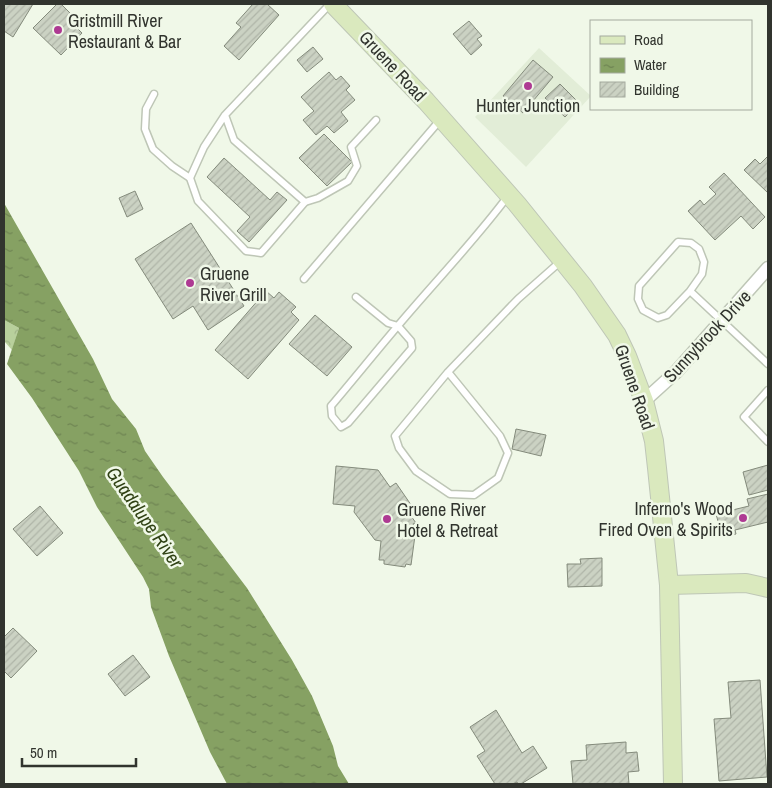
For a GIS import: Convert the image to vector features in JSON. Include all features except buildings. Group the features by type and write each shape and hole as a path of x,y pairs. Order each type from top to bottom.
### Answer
{"street":[{"name":"Gruene Road","path":"332,4 441,119 509,195 583,286 617,335 627,356 644,401 654,441 669,585 673,784"},
{"name":"Sunnybrook Drive","path":"644,401 676,372 768,268"},
{"path":"669,585 746,583 768,588"}],"lane":[{"path":"190,178 204,146 225,115 332,4"},
{"path":"154,94 145,115 145,129 154,149 172,166 190,178 198,201 246,251 261,253 305,202 318,198 348,181 356,166 351,147 376,120"},
{"path":"225,115 234,140 305,202"},
{"path":"304,279 441,119"},
{"path":"356,297 388,323 398,326 411,341 412,348 348,423 341,427 332,416 331,406 398,326 490,219 509,195"},
{"path":"678,242 691,243 699,249 704,262 702,274 690,291 667,315 658,318 643,310 638,299 639,286 678,242"},
{"path":"448,372 500,436 508,453 498,478 474,495 450,494 416,471 399,448 395,436 448,372 518,299 562,260"},
{"path":"690,291 768,364"},
{"path":"768,390 744,417 768,442"}],"shaded area":[{"path":"539,48 590,95 526,167 475,117"}],"green space":[{"path":"4,320 19,328 12,350 4,341"}],"water":[{"name":"Guadalupe River","path":"4,203 93,359 112,399 136,429 145,451 163,477 247,588 292,660 312,696 333,746 338,766 349,784 227,784 210,752 169,656 151,607 149,589 143,577 97,507 79,471 32,398 7,364 19,328 4,320"}],"place":[{"name":"Gristmill River Restaurant & Bar","path":"58,30"},
{"name":"Hunter Junction","path":"528,86"},
{"name":"Gruene River Grill","path":"190,283"},
{"name":"Inferno's Wood Fired Oven & Spirits","path":"743,518"},
{"name":"Gruene River Hotel & Retreat","path":"387,519"}]}
